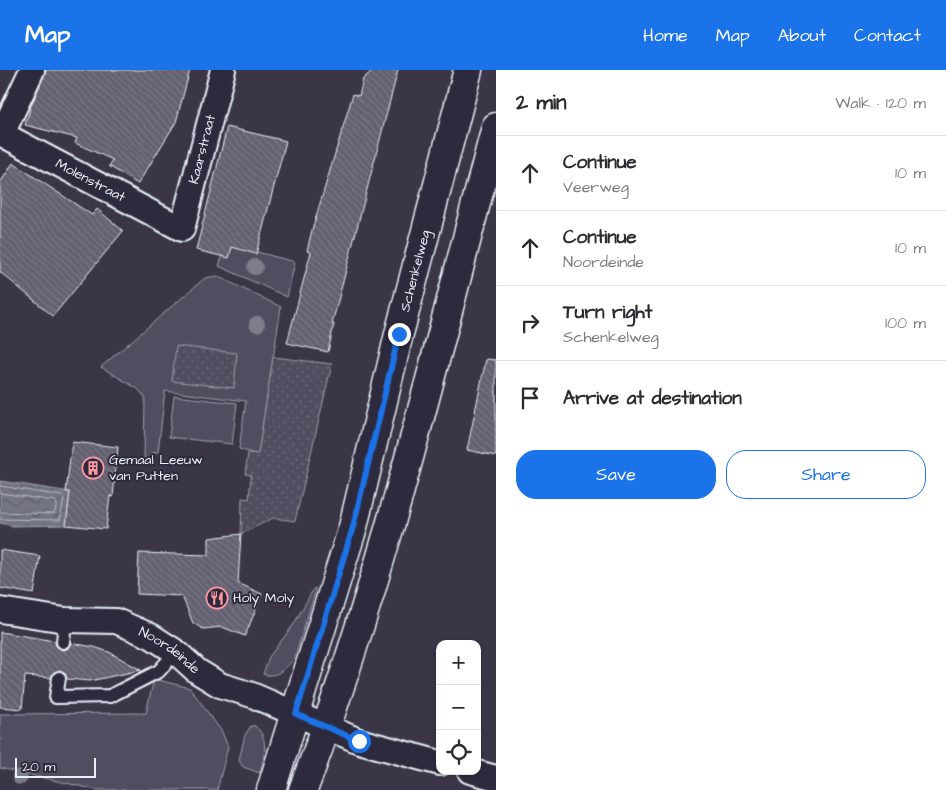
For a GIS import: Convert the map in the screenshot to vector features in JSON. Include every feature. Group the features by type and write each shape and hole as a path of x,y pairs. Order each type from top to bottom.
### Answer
{"main road":[{"name":"Schenkelweg","path":"271,790 353,527 399,334 468,70"},
{"path":"303,790 327,727 386,537 496,127"}],"street":[{"path":"1,134 32,70"},
{"name":"Kaarstraat","path":"182,229 223,70"},
{"name":"Molenstraat","path":"1,134 182,229"},
{"name":"Noordeinde","path":"0,610 64,631 116,621 152,636 176,652 197,672 220,685 252,695 359,741 436,762"},
{"path":"481,774 496,778"}],"lane":[{"path":"59,678 56,697 110,696 159,671 176,652"}],"shaded area":[{"path":"227,244 295,262 287,297 219,266"},
{"path":"217,276 281,307 258,455 239,449 246,401 165,391 158,452 151,453 151,459 144,459 145,397 138,389 101,367 205,278"},
{"path":"176,346 237,353 234,388 172,381"},
{"path":"273,357 332,364 295,521 273,518 241,534 242,498 249,499 251,475 245,474 248,453 258,454"},
{"path":"174,396 237,403 232,444 169,437"},
{"path":"314,588 316,589 295,657 289,665 277,673 272,675 263,674 269,657 294,624"},
{"path":"154,679 190,688 222,732 228,747 217,790 97,790 0,768 0,714 146,713"},
{"path":"251,726 255,726 263,736 265,748 260,773 243,767 239,760 245,735"}],"water":[{"path":"0,481 70,492 66,525 12,526 0,523"}],"building":[{"path":"46,70 190,70 176,122 138,184 109,166 113,160 75,143 77,138 25,125"},
{"path":"373,70 398,70 332,324 334,324 328,352 287,343 311,252 307,251 312,230 353,94 359,96 363,79"},
{"path":"227,127 286,141 256,254 232,247 229,258 196,250"},
{"path":"13,163 92,215 97,209 123,231 53,316 0,272 0,183"},
{"path":"486,359 496,360 496,456 467,450"},
{"name":"Gemaal Leeuw van Putten","path":"72,442 118,447 113,497 110,496 106,529 66,525 70,492 66,492"},
{"path":"241,534 238,583 262,594 245,636 222,627 203,629 193,623 182,596 137,594 139,553 209,555 209,538"},
{"path":"0,550 40,556 34,594 0,588"},
{"path":"0,632 55,641 56,646 62,650 67,649 71,643 94,647 109,652 141,670 90,681 67,679 64,672 60,670 53,673 51,678 25,676 22,709 0,707"}],"place":[{"name":"Gemaal Leeuw van Putten","path":"93,468"},
{"name":"Holy Moly","path":"217,598"}],"route":[{"path":"359,741 296,714 353,527 399,334"}]}
